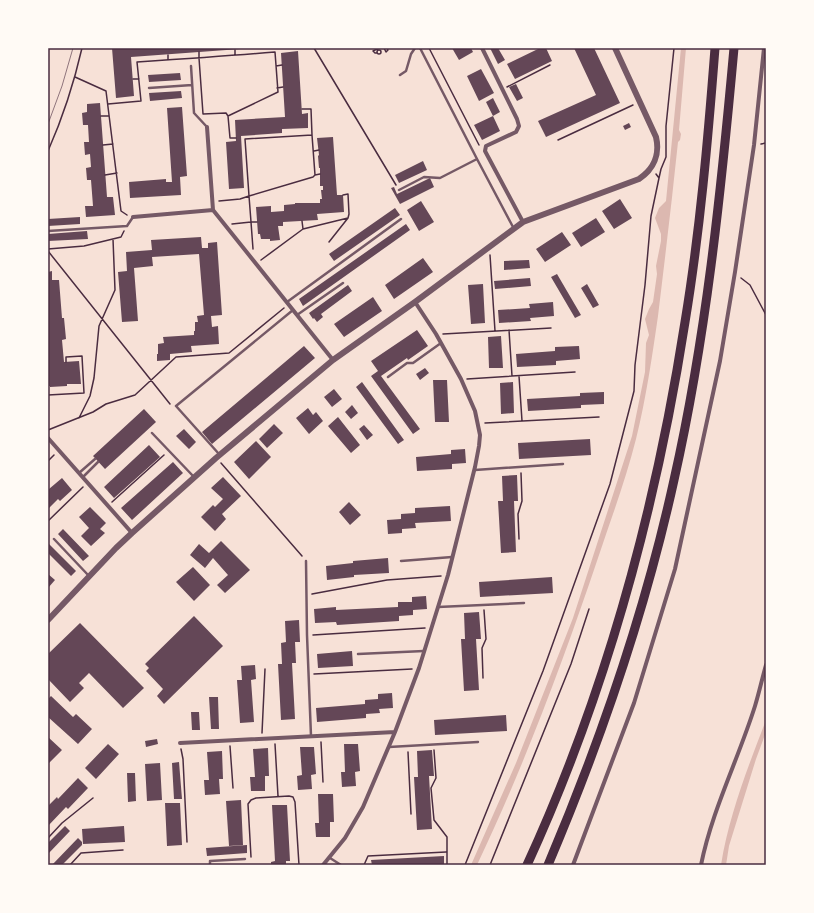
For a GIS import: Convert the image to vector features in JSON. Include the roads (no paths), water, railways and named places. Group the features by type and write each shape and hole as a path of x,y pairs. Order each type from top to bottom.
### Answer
{"highway":[{"path":"527,865 559,791 602,673 621,613 656,477 686,321 696,242 715,48"},
{"path":"548,865 575,801 620,679 656,556 674,480 690,404 713,251 734,48"}],"street":[{"path":"482,48 519,123 516,132 486,146 485,154 523,222"},
{"path":"48,620 132,534 218,457 333,360 523,222 639,179 651,167 656,158 657,142 615,48"},
{"path":"573,865 634,703 675,569 720,360 754,145 764,48"},
{"path":"207,127 213,210 333,360"},
{"path":"133,217 213,210"},
{"path":"323,865 345,838 363,807 395,732 419,668 448,575 479,446 480,434 475,411 462,379 436,334 414,302"},
{"path":"48,438 132,534"},
{"path":"701,865 706,840 755,706 766,666"},
{"path":"180,743 395,732"}],"lane":[{"path":"400,75 406,71 411,54 415,48"},
{"path":"420,48 514,228"},
{"path":"191,66 194,113 207,127"},
{"path":"149,88 192,85"},
{"path":"399,190 424,177 440,178 477,159"},
{"path":"48,231 127,226 133,217"},
{"path":"288,303 401,219"},
{"path":"297,315 343,283"},
{"path":"218,457 176,406 293,310"},
{"path":"388,377 407,363 413,363 441,343"},
{"path":"152,433 194,478"},
{"path":"79,473 95,459"},
{"path":"82,477 98,462"},
{"path":"474,470 563,464"},
{"path":"54,539 90,576"},
{"path":"402,561 452,558"},
{"path":"306,561 308,674 311,736"},
{"path":"438,607 524,602"},
{"path":"358,654 424,651"},
{"path":"388,747 478,742"},
{"path":"329,858 341,865"},
{"path":"210,865 210,861 245,859"}],"tram line":[{"path":"48,124 62,86 73,48"}]}
